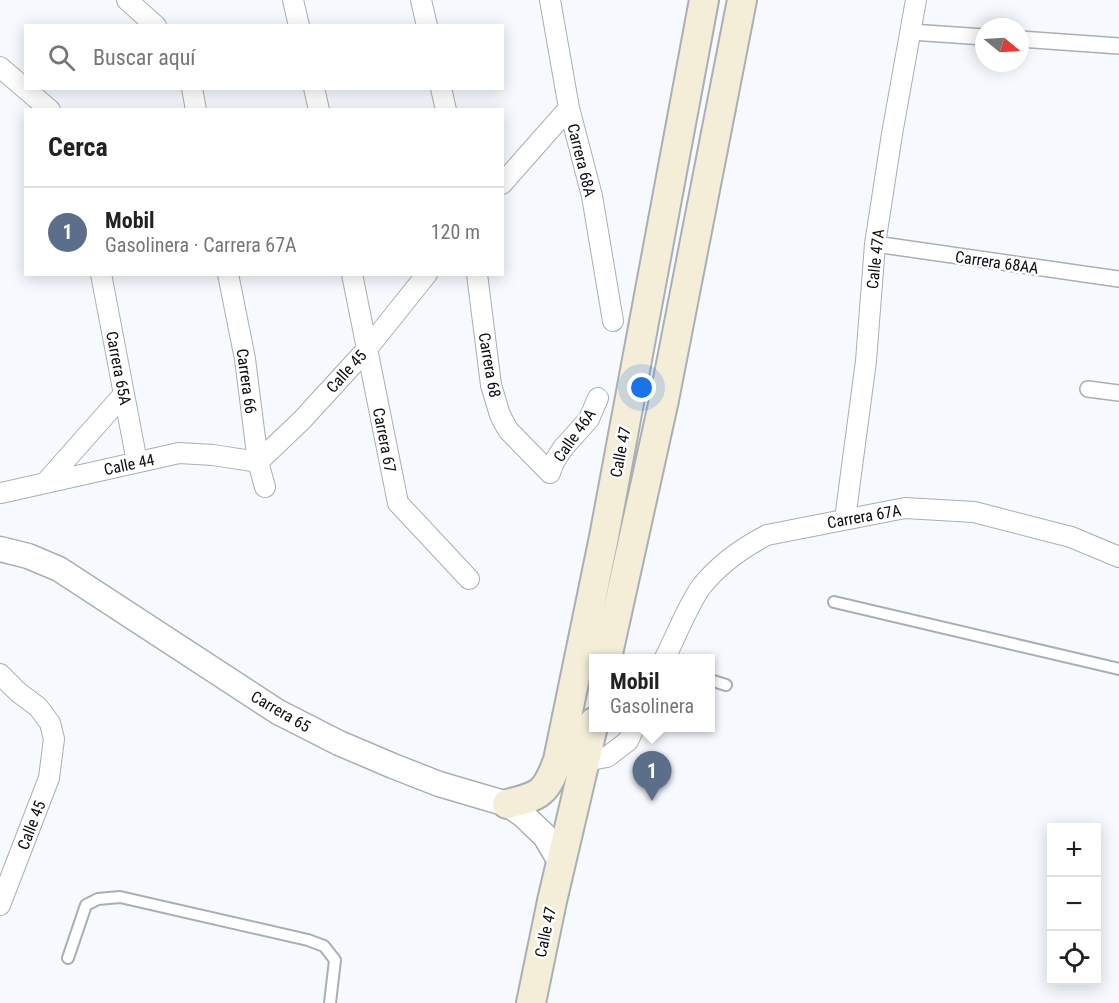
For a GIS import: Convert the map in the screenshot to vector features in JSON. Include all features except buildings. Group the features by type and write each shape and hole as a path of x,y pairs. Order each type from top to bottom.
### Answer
{"main road":[{"name":"Calle 47","path":"507,804 536,795 544,789 551,779 558,760 607,525 704,0"},
{"name":"Calle 47","path":"608,654 664,400 742,0"},
{"name":"Calle 47","path":"531,1003 592,732"}],"street":[{"path":"127,0 154,24"},
{"path":"293,0 299,24"},
{"path":"421,0 427,24"},
{"name":"Carrera 68A","path":"550,0 569,108 592,196 613,321"},
{"name":"Calle 47A","path":"845,519 866,361 875,244 916,0"},
{"path":"911,32 975,36"},
{"path":"1029,40 1119,46"},
{"path":"0,67 24,88"},
{"path":"27,90 48,108"},
{"path":"192,90 196,108"},
{"path":"314,90 319,108"},
{"path":"441,90 446,108"},
{"path":"504,182 569,108"},
{"name":"Carrera 68AA","path":"875,244 1119,279"},
{"name":"Carrera 65A","path":"102,276 137,462"},
{"name":"Carrera 66","path":"228,276 245,359 258,462 265,487"},
{"name":"Carrera 67","path":"352,276 398,503 469,579"},
{"name":"Calle 45","path":"258,462 302,420 367,349 425,276"},
{"name":"Carrera 68","path":"477,276 491,385 500,415 508,430 550,473"},
{"path":"1088,388 1119,393"},
{"path":"46,482 124,393"},
{"name":"Calle 46A","path":"550,473 563,448 589,419 598,398"},
{"name":"Calle 44","path":"0,497 46,482 179,453 213,455 258,462"},
{"name":"Carrera 67A","path":"667,654 701,588 729,558 767,535 906,508 974,512 1071,537 1119,557"},
{"name":"Carrera 65","path":"0,549 28,556 59,569 278,712 339,743 438,784 507,804 523,815 545,836 561,863"},
{"name":"Calle 45","path":"0,674 38,707 50,723 54,739 49,778 2,896"},
{"path":"585,761 607,757 628,741 632,732"}],"lane":[{"path":"834,602 1119,669"},
{"path":"715,681 726,685"},
{"path":"68,958 86,905 98,899 120,897 308,940 324,946 334,960 330,1003"}],"place":[{"name":"Mobil","path":"652,801"}]}
